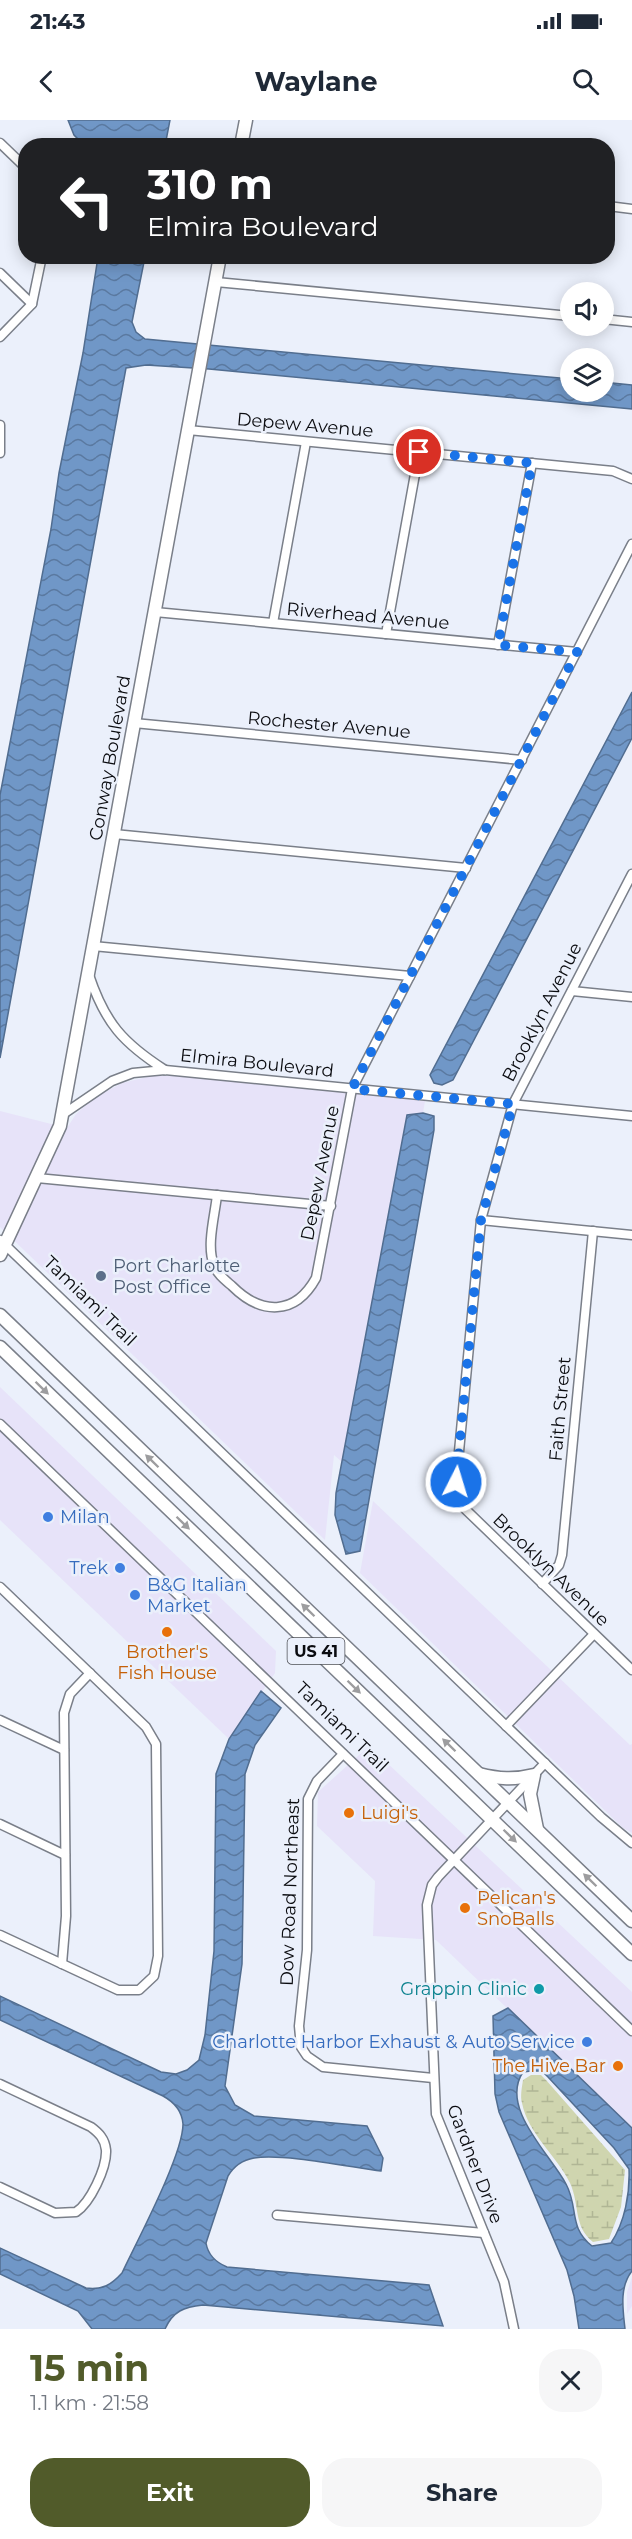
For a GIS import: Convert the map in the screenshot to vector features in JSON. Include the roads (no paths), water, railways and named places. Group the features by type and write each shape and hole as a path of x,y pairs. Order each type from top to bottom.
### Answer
{"main road":[{"path":"243,138 246,120"},
{"name":"Conway Boulevard","path":"2,1246 37,1178 60,1126 219,264"},
{"name":"US 41","path":"1,1314 632,1921"},
{"name":"Tamiami Trail","path":"0,1347 632,1954"},
{"path":"479,1774 501,1779 534,1775 531,1803 538,1830"}],"street":[{"path":"0,143 18,160"},
{"path":"615,207 632,209"},
{"path":"0,337 32,304 40,264"},
{"path":"0,273 32,304"},
{"path":"216,282 560,315"},
{"path":"614,320 632,322"},
{"path":"0,425 0,453"},
{"name":"Depew Avenue","path":"188,430 613,471 632,479"},
{"path":"273,623 306,441"},
{"path":"386,634 419,452"},
{"path":"498,645 532,463"},
{"name":"Depew Avenue","path":"217,1195 213,1263 217,1272 240,1294 263,1307 289,1305 310,1289 316,1278 352,1089 632,543"},
{"name":"Riverhead Avenue","path":"155,612 577,652"},
{"name":"Rochester Avenue","path":"134,723 522,760"},
{"path":"114,834 466,868"},
{"name":"Brooklyn Avenue","path":"632,874 630,884 513,1104 481,1220 456,1482 457,1496 463,1507 632,1670"},
{"path":"93,945 410,976"},
{"name":"Elmira Boulevard","path":"88,972 100,1004 118,1034 134,1050 165,1070"},
{"path":"572,991 632,997"},
{"name":"Elmira Boulevard","path":"62,1115 112,1081 133,1073 165,1070 632,1116"},
{"path":"37,1178 331,1206"},
{"path":"481,1220 632,1235"},
{"name":"Faith Street","path":"542,1584 559,1565 562,1555 593,1231"},
{"name":"Tamiami Trail","path":"2,1246 632,1843"},
{"name":"Tamiami Trail","path":"0,1424 632,2031"},
{"path":"0,1587 146,1727 156,1744 159,1915 157,1966 148,1984 129,1992 118,1990 0,1935"},
{"path":"506,1726 594,1634"},
{"path":"62,1964 66,1703 70,1694 90,1672"},
{"path":"0,1720 64,1750"},
{"name":"Dow Road Northeast","path":"343,1754 317,1781 308,1799 308,1907 299,2026 301,2047 314,2063 323,2067 433,2078"},
{"name":"Gardner Drive","path":"514,2329 507,2292 439,2124 433,2078 427,1905 432,1885 545,1763"},
{"path":"0,1824 65,1855"},
{"path":"0,2084 91,2127 99,2133 106,2152 90,2198 76,2212 56,2213 0,2187"},
{"path":"277,2215 484,2233"}],"water":[{"path":"68,120 170,120 167,138 77,138"},
{"path":"97,264 144,264 132,322 136,332 145,339 560,378 560,402 614,402 614,383 632,385 632,409 209,369 146,365 126,368 0,1058 0,795 51,529 59,473 83,353"},
{"path":"632,692 632,738 453,1080 442,1085 434,1083 430,1075"},
{"path":"423,1113 434,1116 434,1130 360,1551 346,1554 335,1515 336,1493 407,1115"},
{"path":"261,1691 281,1708 255,1745 245,1774 242,1964 225,2086 235,2105 254,2116 367,2126 383,2158 381,2171 281,2157 254,2158 242,2162 228,2176 206,2243 208,2251 213,2258 227,2267 429,2285 443,2326 203,2305 180,2311 165,2329 92,2329 78,2311 0,2274 0,2248 86,2288 106,2286 114,2281 122,2273 168,2176 176,2156 183,2124 177,2107 163,2096 0,2020 0,1996 161,2072 176,2074 187,2070 199,2060 205,2035 214,1951 216,1774 229,1739"},
{"path":"508,2008 632,2128 632,2271 624,2291 625,2329 579,2329 567,2270 499,2112 495,2094 493,2016","holes":["542,2071 614,2148 629,2169 626,2207 611,2243 592,2246 580,2232 566,2184 522,2116 517,2101 517,2086 523,2072"]}],"place":[{"name":"Port Charlotte Post Office","path":"101,1276"},
{"name":"Milan","path":"48,1517"},
{"name":"Trek","path":"120,1568"},
{"name":"B&G Italian Market","path":"135,1595"},
{"name":"Brother's Fish House","path":"167,1632"},
{"name":"Luigi's","path":"349,1813"},
{"name":"Pelican's SnoBalls","path":"465,1908"},
{"name":"Grappin Clinic","path":"539,1989"},
{"name":"Charlotte Harbor Exhaust & Auto Service","path":"587,2042"},
{"name":"The Hive Bar","path":"618,2066"}]}
